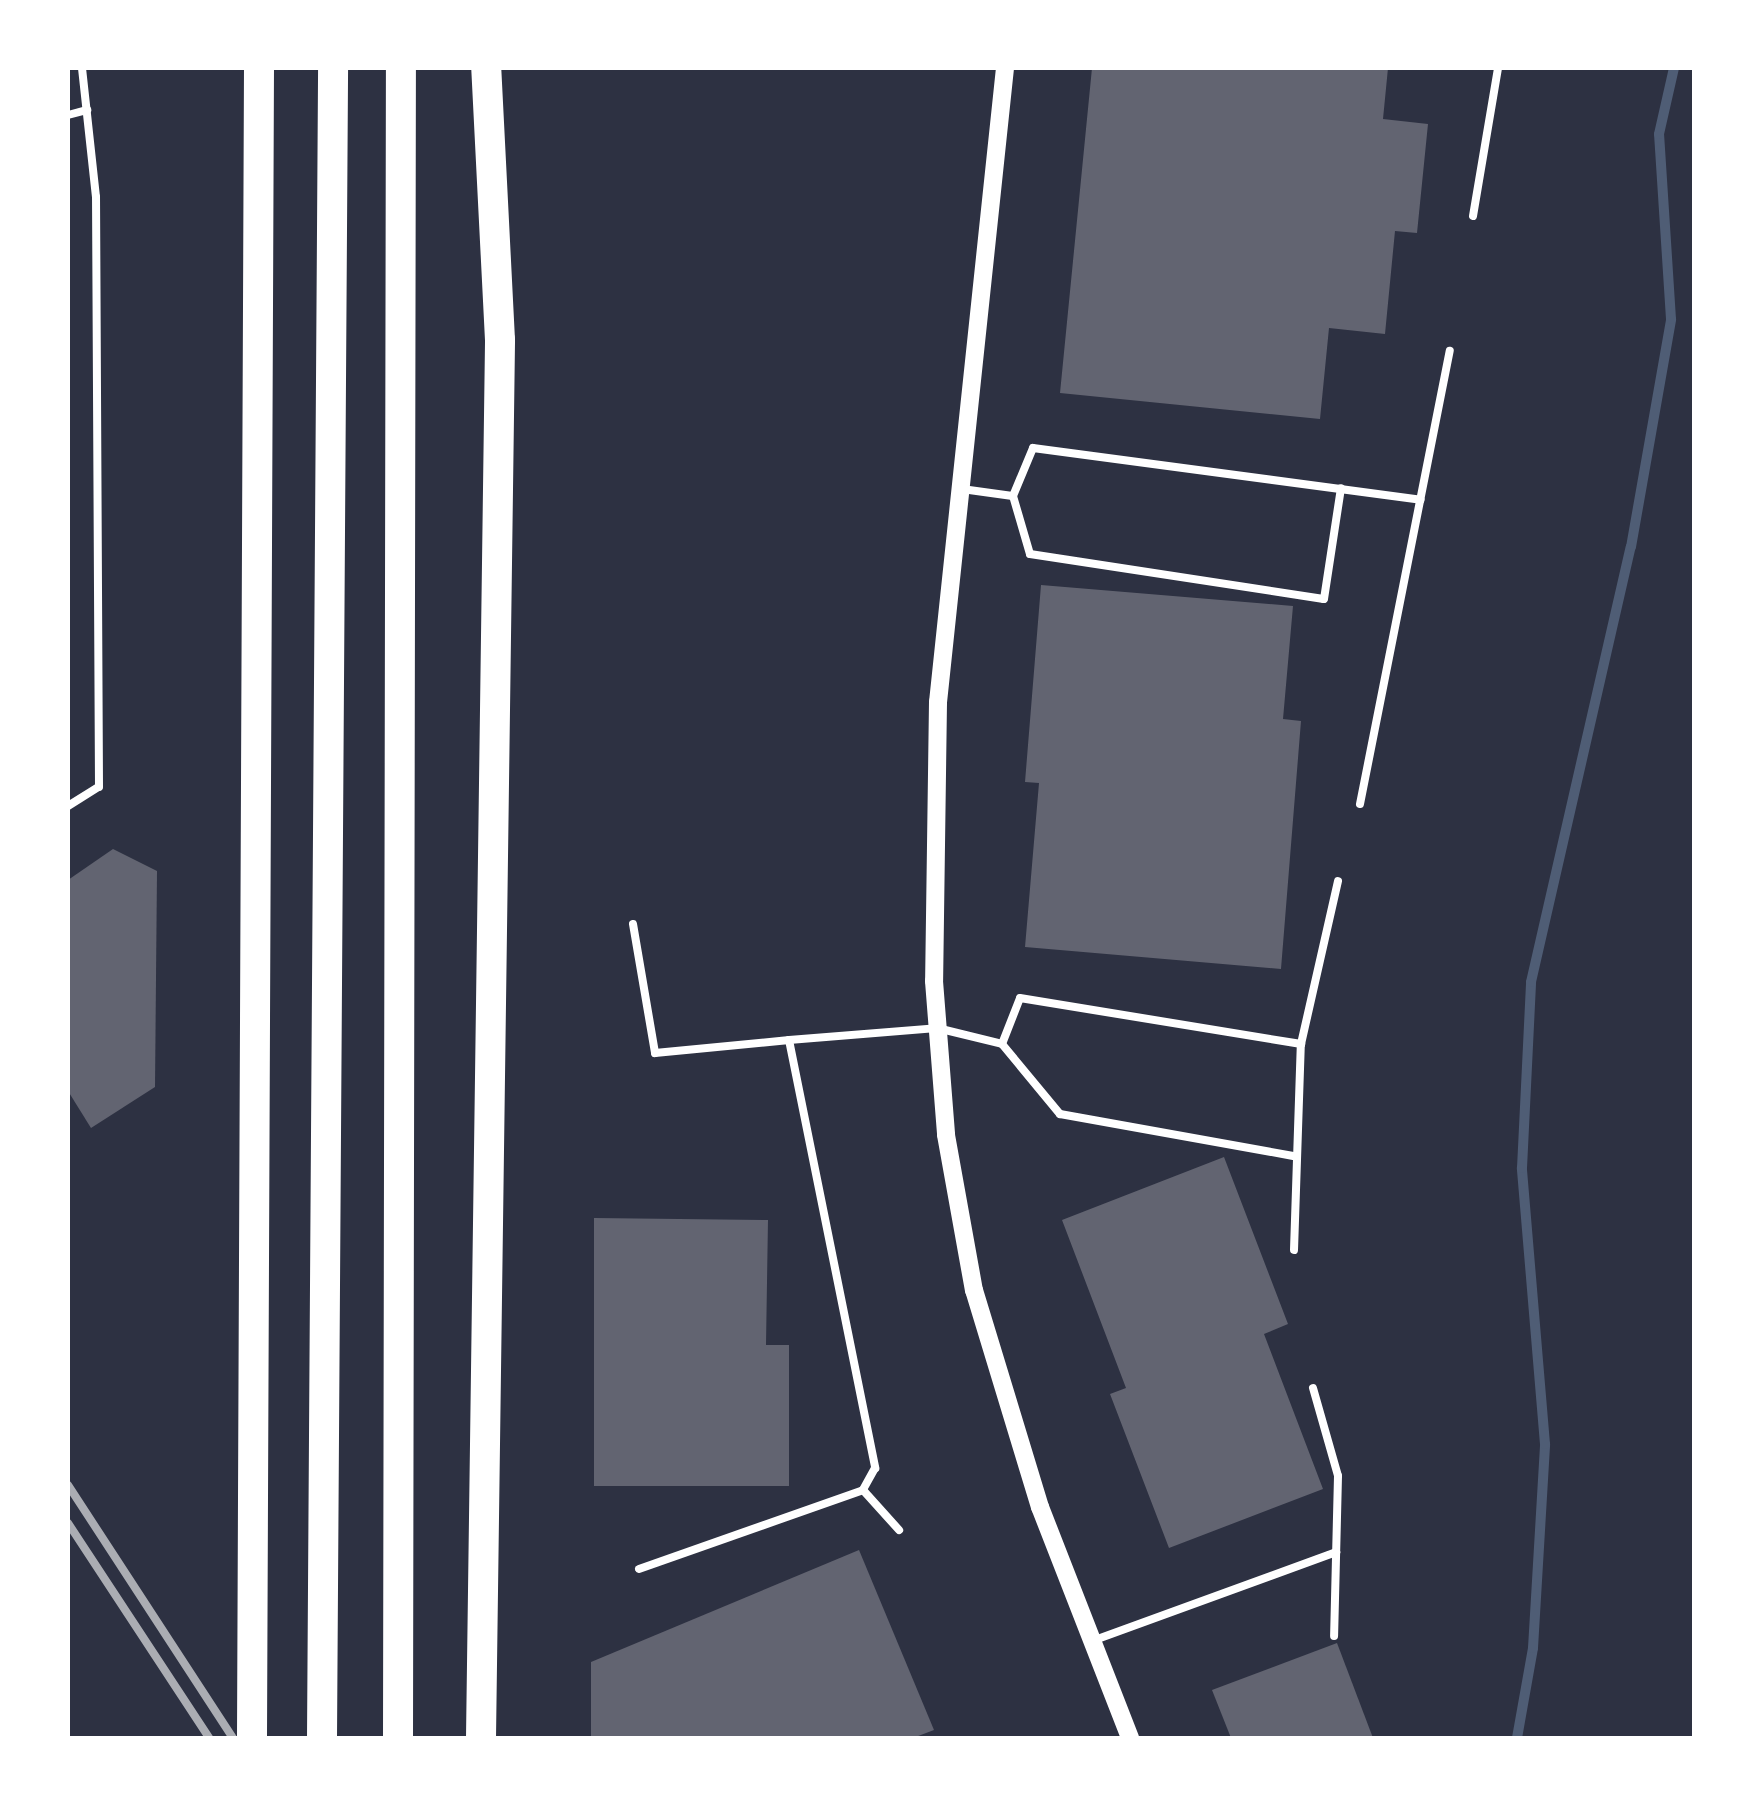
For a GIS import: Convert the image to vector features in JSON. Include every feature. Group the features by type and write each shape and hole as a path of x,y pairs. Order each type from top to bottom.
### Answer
{"highway":[{"path":"252,1738 258,68"},
{"path":"322,1738 332,68"},
{"path":"398,1738 401,68"},
{"path":"481,1738 500,340 486,68"}],"street":[{"path":"1005,68 938,702 938,1028 974,1290 1092,1642 1130,1738"}],"lane":[{"path":"68,806 99,786 96,197 82,68"},
{"path":"1473,216 1498,68"},
{"path":"68,116 87,110"},
{"path":"1360,804 1450,351"},
{"path":"1341,488 1324,600 1030,554 1013,496 1033,448 1341,488 1422,500"},
{"path":"962,489 1013,496"},
{"path":"1294,1250 1294,1156 1301,1044 1338,881"},
{"path":"634,924 655,1052 938,1028 1002,1044 1060,1114 1294,1156"},
{"path":"1002,1044 1020,998 1301,1044"},
{"path":"638,1569 863,1490 874,1468 789,1040"},
{"path":"1313,1388 1338,1476 1334,1636"},
{"path":"863,1490 899,1530"},
{"path":"1092,1642 1336,1552"}],"building":[{"path":"1092,68 1388,68 1383,119 1428,124 1417,233 1395,231 1385,334 1329,328 1320,419 1060,393"},
{"path":"1041,585 1293,606 1283,719 1301,721 1281,969 1025,947 1039,783 1025,782"},
{"path":"113,849 157,871 155,1087 91,1128 68,1091 68,880"},
{"path":"1224,1157 1288,1324 1264,1334 1323,1489 1169,1548 1110,1394 1126,1388 1062,1220"},
{"path":"594,1218 768,1220 766,1345 789,1345 789,1486 594,1486"},
{"path":"859,1550 934,1730 913,1738 591,1738 591,1662"},
{"path":"1337,1643 1373,1738 1231,1738 1212,1690"}],"waterway":[{"path":"1517,1738 1533,1648 1545,1444 1522,1168 1531,982 1631,547 1671,319 1659,134 1674,68"}],"railway":[{"path":"68,1485 233,1738"},
{"path":"68,1523 209,1738"}]}
